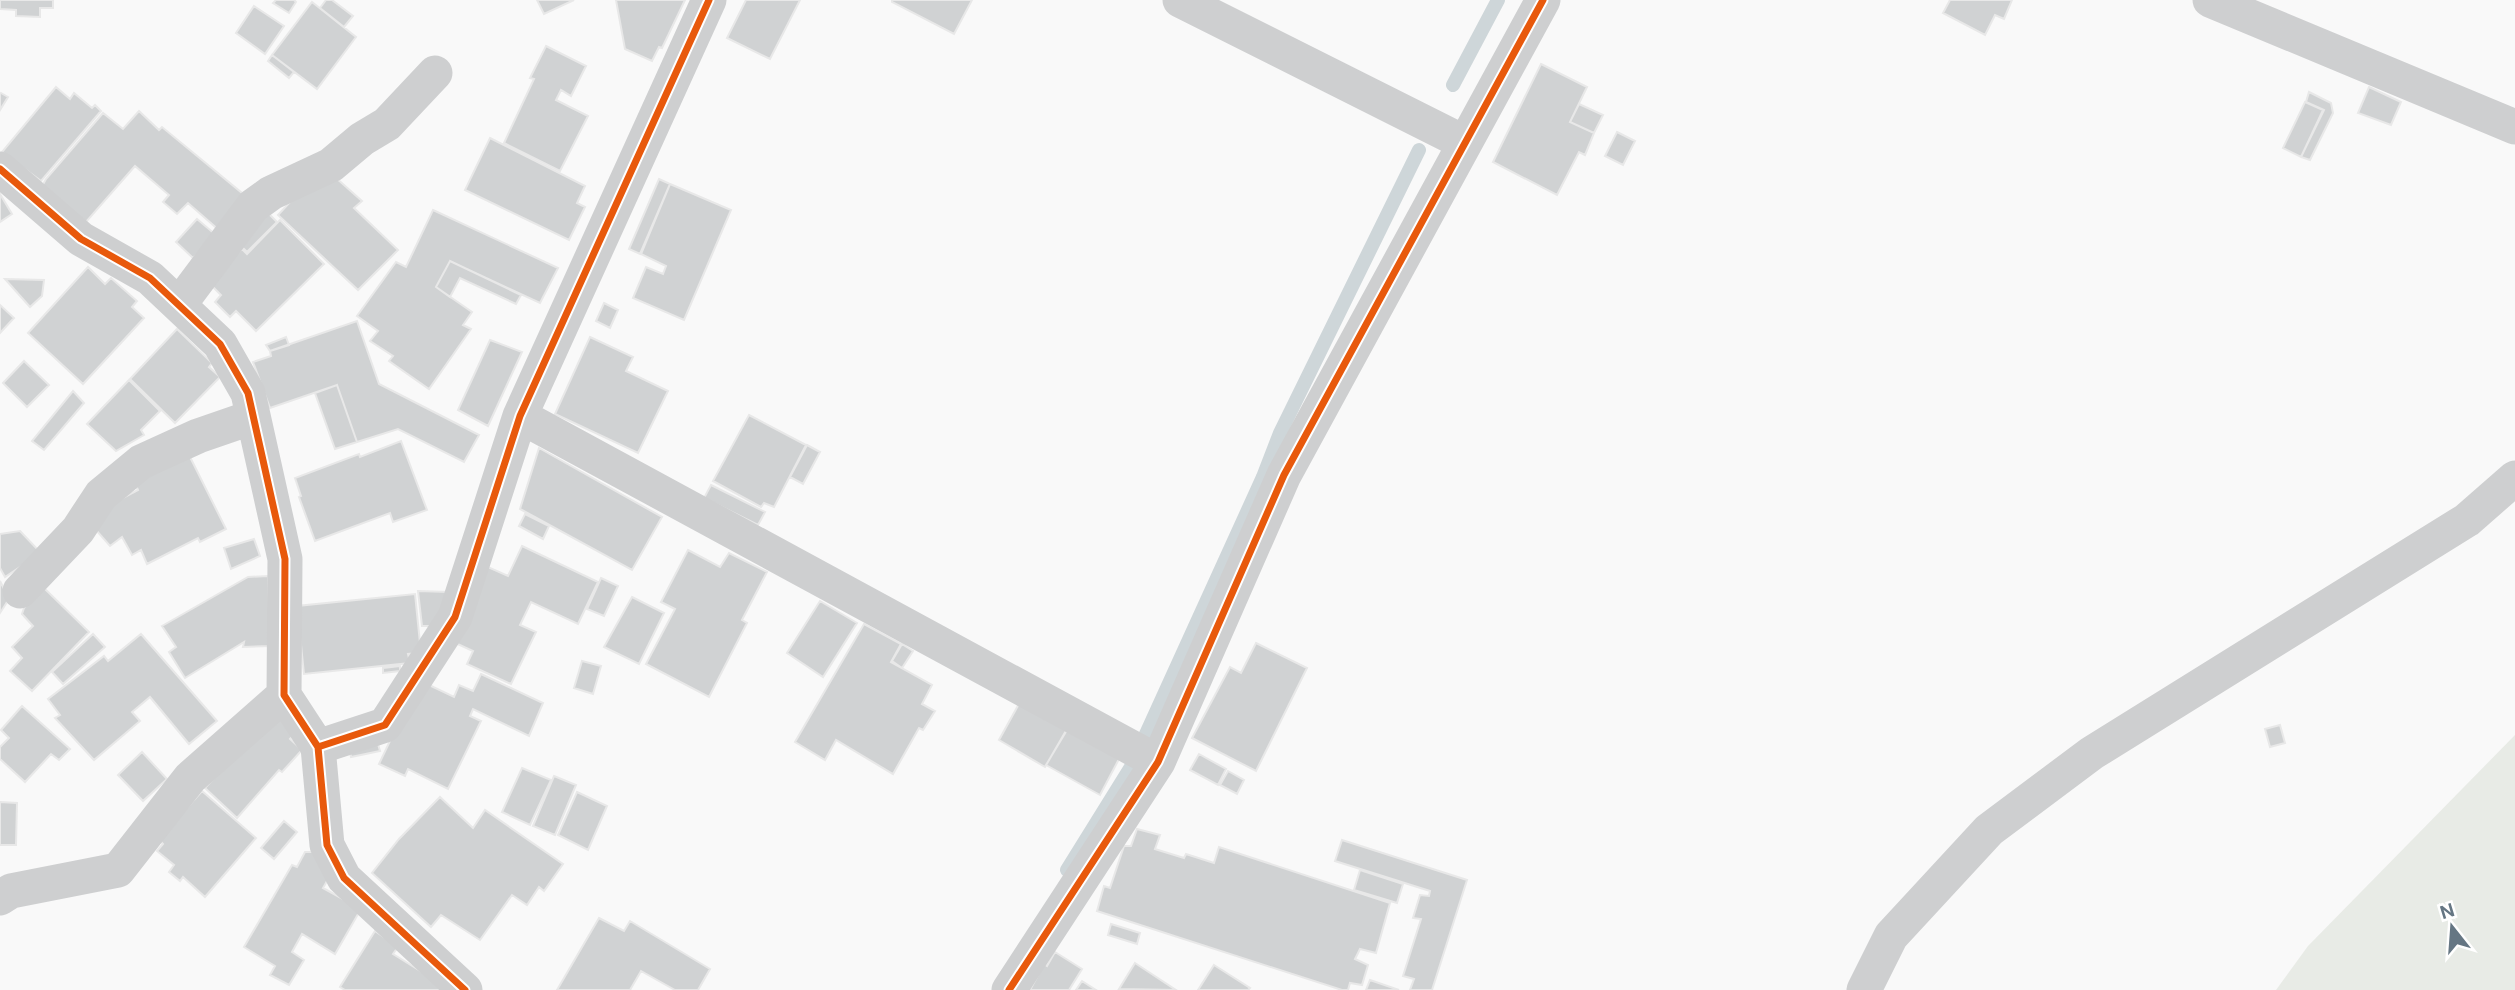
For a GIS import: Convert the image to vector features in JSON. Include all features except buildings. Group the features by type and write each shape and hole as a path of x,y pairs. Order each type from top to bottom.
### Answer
{"street":[{"path":"318,747 385,725 455,617 520,416 709,0"},
{"path":"1180,0 1464,142"},
{"path":"1009,990 1143,754 1284,475 1543,0"},
{"path":"2210,0 2515,127"},
{"path":"179,305 253,206 271,193 331,164 362,139 387,124 435,73"},
{"path":"0,169 81,239 150,278 220,344 248,393 285,559 284,695 318,747 327,845 344,878 465,990"},
{"path":"20,591 78,530 101,495 141,462 198,436 253,416"},
{"path":"520,416 1143,754"},
{"path":"1864,990 1891,936 1989,830 2092,753 2467,520 2515,478"},
{"path":"0,898 11,891 118,870 190,778 284,695"}],"shaded area":[{"path":"2515,735 2515,990 2276,990 2308,946"}],"waterway":[{"path":"1453,85 1498,0"},
{"path":"1067,870 1131,767 1263,477 1280,433 1419,150"}],"cycle path":[{"path":"318,747 385,725 455,617 520,416 709,0"},
{"path":"1009,990 1158,762 1284,475 1543,0"},
{"path":"0,169 81,239 150,278 220,344 248,393 285,559 284,695 318,747 327,845 344,878 465,990"}]}
